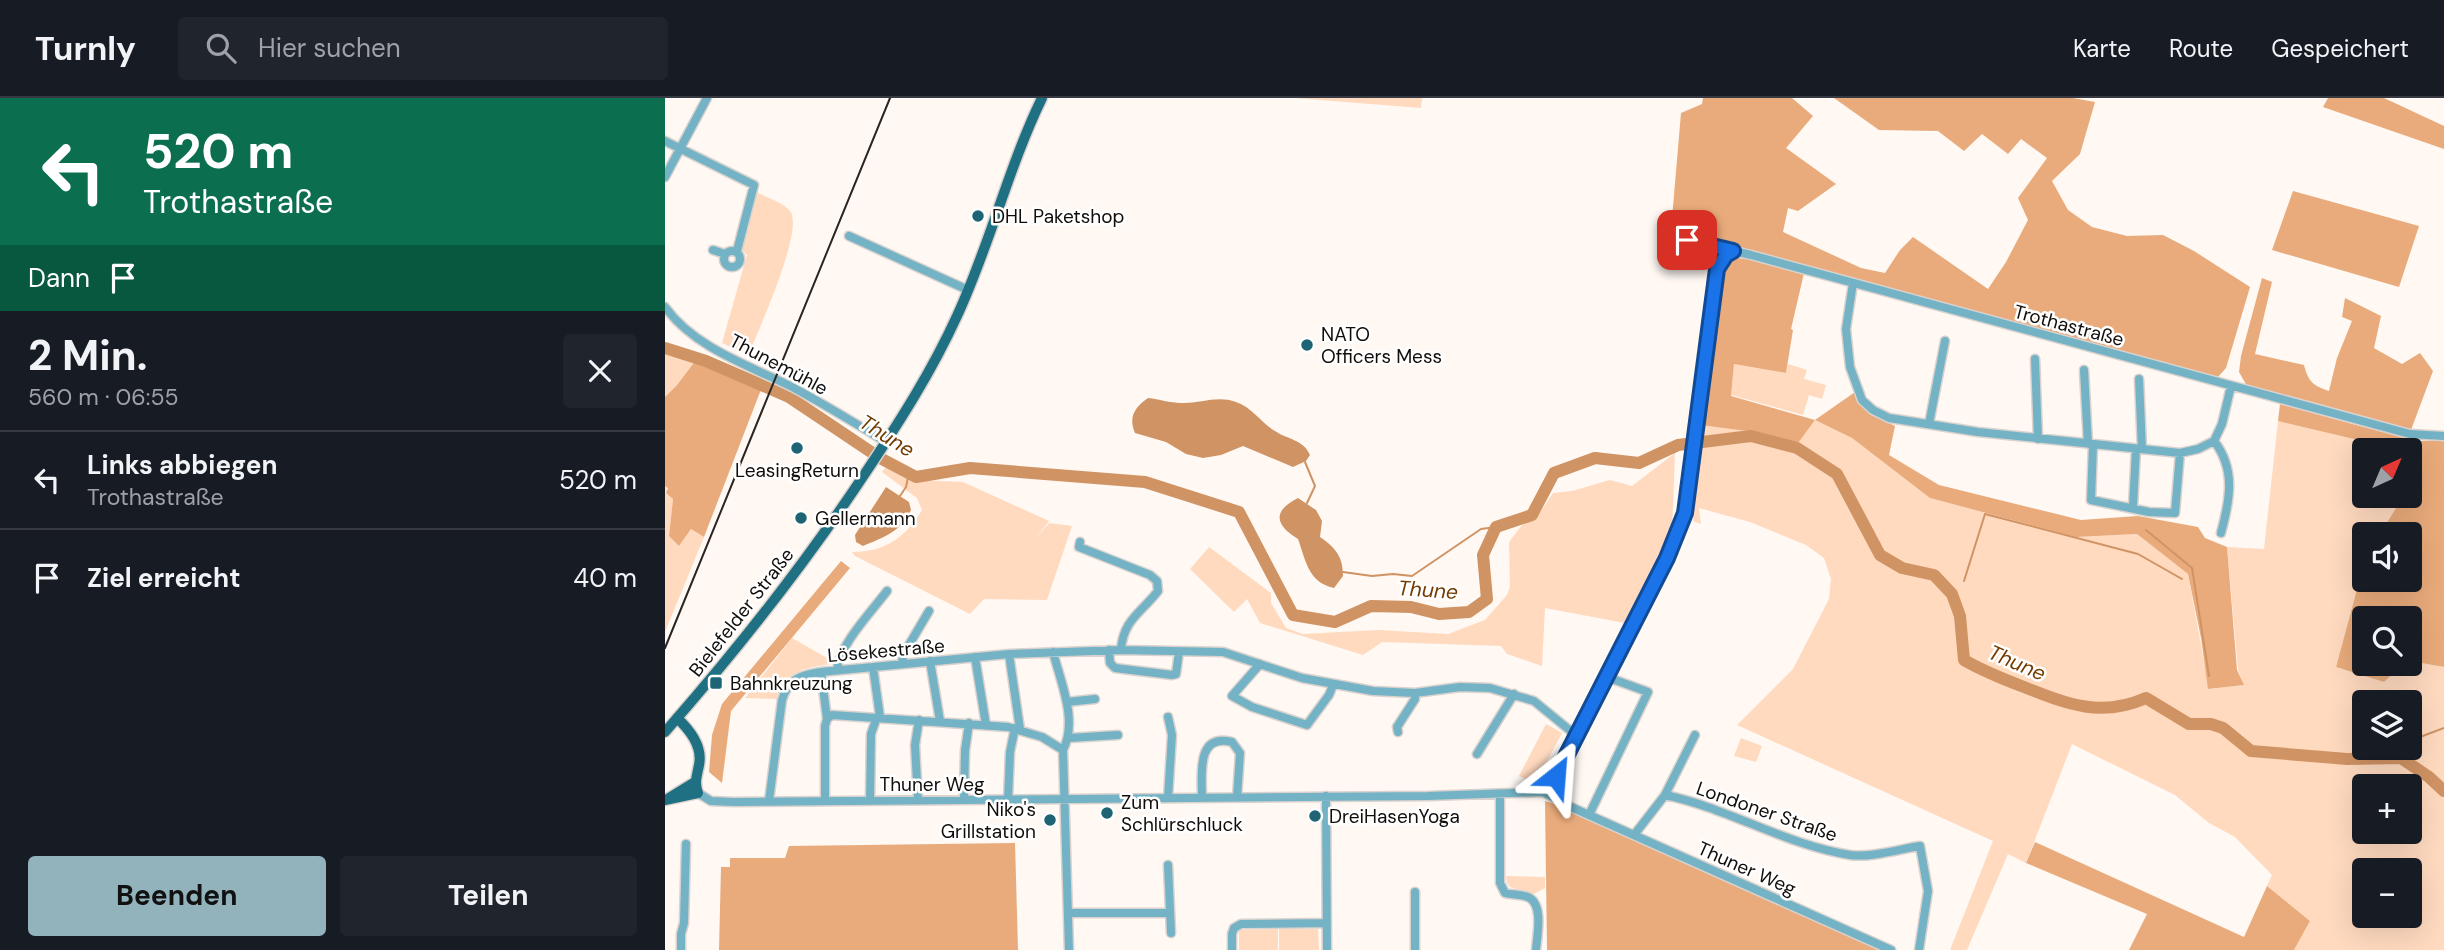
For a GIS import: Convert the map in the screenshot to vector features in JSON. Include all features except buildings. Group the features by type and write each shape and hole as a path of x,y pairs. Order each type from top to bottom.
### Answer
{"main road":[{"name":"Bielefelder Straße","path":"665,732 728,660 789,582 873,462 929,373 968,290 1021,146 1042,98"},
{"path":"666,799 698,793 695,782 700,763 698,748 689,730 677,718"},
{"path":"666,799 695,782"}],"street":[{"path":"665,177 707,98"},
{"path":"665,141 754,185 737,251 741,259 733,267 726,265 725,254 731,250 737,251"},
{"path":"849,236 968,290"},
{"name":"Trothastraße","path":"1687,240 2410,434 2444,436"},
{"path":"713,250 725,254"},
{"path":"1543,792 1551,785 1577,737 1667,558 1685,513 1717,269 1726,255 1733,251"},
{"path":"1853,283 1846,329 1850,368 1862,400 1873,410 1889,418 2038,439 2180,453 2198,449 2214,441 2222,424 2231,386"},
{"name":"Thunemühle","path":"665,307 677,322 702,341 821,403 883,446"},
{"path":"1929,424 1945,341"},
{"path":"2035,359 2038,439"},
{"path":"2084,370 2091,445 2091,500 2149,513 2175,513 2180,453"},
{"path":"2133,508 2139,449 2139,379"},
{"path":"2214,441 2221,450 2230,475 2221,533"},
{"path":"1078,548 1150,575 1157,581 1158,591 1129,622 1122,634 1121,650"},
{"path":"837,670 845,648 887,591"},
{"path":"902,664 903,655 929,611"},
{"path":"1109,650 1110,663 1115,667 1172,675 1176,674 1178,669 1179,652"},
{"name":"Lösekestraße","path":"769,801 785,691 798,677 837,670 1009,654 1109,650 1223,652 1332,685 1415,694 1460,687 1490,688 1534,701 1577,737"},
{"path":"1053,652 1067,702 1069,738 1063,750 1069,950"},
{"path":"1008,800 1010,752 1018,729 1009,654"},
{"path":"975,657 986,724"},
{"path":"930,661 940,721"},
{"path":"1260,664 1232,696 1252,707 1307,725 1332,691 1332,685"},
{"path":"870,801 871,734 879,717 873,667"},
{"path":"821,672 827,719 825,801"},
{"path":"1589,815 1648,692 1607,677"},
{"path":"1398,732 1397,727 1415,699 1415,694"},
{"path":"1477,754 1514,694"},
{"path":"1067,702 1095,699"},
{"path":"827,719 832,715 986,724 1018,729 1042,737 1063,750"},
{"path":"1168,717 1172,734 1168,798"},
{"path":"918,800 915,744 919,720"},
{"path":"964,800 965,751 969,723"},
{"path":"1069,738 1118,734"},
{"name":"Londoner Straße","path":"1634,835 1665,795 1695,735"},
{"path":"1202,797 1204,758 1210,744 1215,740 1232,742 1240,753 1237,797"},
{"name":"Thuner Weg","path":"698,793 711,801 870,801 1500,795 1543,792 1891,950"},
{"path":"1500,795 1500,883 1506,893 1529,897 1534,903 1537,910 1536,950"},
{"name":"Londoner Straße","path":"1665,795 1689,800 1814,846 1853,855 1920,846 1928,891 1919,950"},
{"path":"1326,796 1328,950"},
{"path":"681,950 686,844"},
{"path":"1168,865 1171,933"},
{"path":"1415,892 1415,950"},
{"path":"1068,913 1170,913"},
{"path":"1233,950 1232,934 1234,928 1241,924 1327,923"}],"shaded area":[{"path":"1295,98 1422,98 1421,108"},
{"path":"1703,98 1792,98 1813,116 1786,148 1836,184 1798,211 1788,208 1783,232 1861,268 1885,273 1900,250 1913,237 1988,289 2028,220 2018,198 2047,158 2021,139 2008,154 1982,134 1964,151 1938,131 1879,130 1834,98 2073,98 2095,102 2080,154 2052,181 2068,210 2092,227 2127,236 2163,235 2194,251 2250,287 2226,368 2217,378 1741,248 1670,242 1681,113 1702,104"},
{"path":"2328,98 2384,98 2444,126 2444,149 2323,107"},
{"path":"2293,191 2419,226 2399,287 2272,250"},
{"path":"756,192 787,208 793,221 786,259 748,356 722,343 747,255 740,248"},
{"path":"1736,258 1804,273 1791,329 1793,330 1786,373 1734,364 1731,396 1815,420 1798,443 1762,433 1700,425 1724,271 1730,261"},
{"path":"2262,278 2272,282 2255,354 2304,365 2309,379 2319,387 2329,391 2337,358 2352,321 2342,317 2345,298 2381,316 2374,348 2402,364 2420,353 2433,371 2411,430 2247,386 2239,372 2241,356"},
{"path":"665,354 696,360 665,397"},
{"path":"696,360 762,387 704,537 691,529 679,546 669,536 673,499 666,493 668,488 665,486 665,397"},
{"path":"1734,364 1786,373 1788,364 1807,370 1804,379 1826,385 1822,399 1809,395 1803,415 1731,395"},
{"path":"1855,392 1870,414 1895,426 1889,455 1939,485 2081,520 2138,516 2198,527 2205,538 2227,547 2237,670 2244,685 2208,689 2188,574 2137,534 2076,537 1930,498 1852,438 1815,420"},
{"path":"1148,398 1177,403 1222,399 1236,402 1275,431 1299,443 1310,455 1306,461 1293,467 1243,446 1221,455 1203,458 1186,454 1166,442 1135,433 1132,422 1134,413"},
{"path":"2280,404 2404,438 2352,439 2278,421"},
{"path":"1815,420 1852,438 1930,498 2076,537 2137,534 2188,574 2209,689 2243,685 2238,670 2227,547 2264,549 2278,421 2352,439 2352,508 2396,508 2387,522 2352,522 2352,592 2356,592 2336,667 2352,672 2352,676 2365,676 2384,682 2390,676 2422,676 2422,663 2444,667 2444,950 2294,950 2310,921 2267,886 2272,875 2235,837 2209,823 2175,795 2072,744 2026,863 2008,854 1967,950 1950,950 1993,841 1737,725 1793,669 1829,599 1831,579 1824,558 1806,545 1750,522 1699,508 1701,524 1693,521 1700,425 1762,433 1798,442"},
{"path":"2444,440 2444,667 2422,663 2422,606 2352,606 2356,592 2422,592 2422,522 2387,522 2396,508 2422,508 2422,441"},
{"path":"1675,453 1672,531 1625,623 1545,608 1542,666 1507,654 1501,646 1382,642 1363,655 1260,623 1247,599 1234,612 1190,569 1209,547 1271,593 1271,603 1286,628 1303,634 1378,630 1448,634 1485,620 1507,595 1510,587 1509,542 1522,525 1538,516 1553,493 1572,491 1610,480 1632,486"},
{"path":"886,467 916,480 963,482 1049,521 1035,539 1049,523 1072,526 1047,600 984,599 970,614 855,556 852,552 874,549 893,542 909,528 922,510 917,498 882,472"},
{"path":"665,486 666,493 673,499 669,536 679,546 691,529 704,537 665,632"},
{"path":"886,487 909,502 911,510 897,528 863,546 856,542 855,535"},
{"path":"1298,498 1316,510 1322,521 1320,537 1340,558 1343,576 1334,588 1313,576 1298,539 1281,523 1284,508"},
{"path":"841,561 850,568 731,711 722,783 709,772 712,735 722,704"},
{"path":"2352,608 2352,672 2336,667"},
{"path":"792,638 834,662 833,664 806,669 791,676 777,699 745,698"},
{"path":"2365,676 2390,676 2384,682"},
{"path":"1546,724 1562,733 1535,784 1519,776"},
{"path":"1741,738 1762,746 1756,762 1734,756"},
{"path":"1545,801 1577,810 1891,950 1547,950"},
{"path":"2035,842 2244,937 2267,886 2310,921 2294,950 2129,950 2147,914 2026,863"},
{"path":"1015,843 1018,950 719,950 721,867 730,867 730,858 785,858 789,846"},
{"path":"1506,876 1545,877 1545,888 1534,894 1510,887"},
{"path":"1278,929 1278,950 1239,950 1239,930"},
{"path":"1279,929 1318,929 1319,950 1279,950"}],"waterway":[{"name":"Thune","path":"665,348 706,361 789,397 880,458 916,477 970,468 1145,482 1239,512 1293,615 1335,622 1371,606 1411,607 1439,614 1469,612 1487,599 1483,555 1496,527 1532,515 1554,473 1595,458 1639,463 1678,445 1751,436 1797,448 1837,474 1880,555 1902,568 1934,575 1952,594 1960,616 1964,660 1978,668 2055,699 2084,706 2114,707 2146,698 2189,724 2211,724 2223,728 2251,751 2347,759 2401,758 2444,791"},
{"path":"1305,462 1315,486 1307,503"},
{"path":"900,496 906,487 909,473"},
{"path":"1964,581 1985,514 2138,554 2182,579"},
{"path":"1343,572 1372,576 1412,576 1481,529 1496,527"},
{"path":"2146,530 2192,568 2209,676"},
{"path":"2422,736 2444,728"}],"railway":[{"path":"665,648 890,98"}],"place":[{"name":"DHL Paketshop","path":"978,216"},
{"name":"NATO Officers Mess","path":"1307,345"},
{"name":"LeasingReturn","path":"797,448"},
{"name":"Gellermann","path":"801,518"},
{"name":"Bahnkreuzung","path":"716,683"},
{"name":"Zum Schlürschluck","path":"1107,813"},
{"name":"DreiHasenYoga","path":"1315,816"},
{"name":"Niko's Grillstation","path":"1050,820"}],"route":[{"path":"1556,776 1667,558 1685,513 1717,269 1726,255 1733,251 1687,240"}]}
